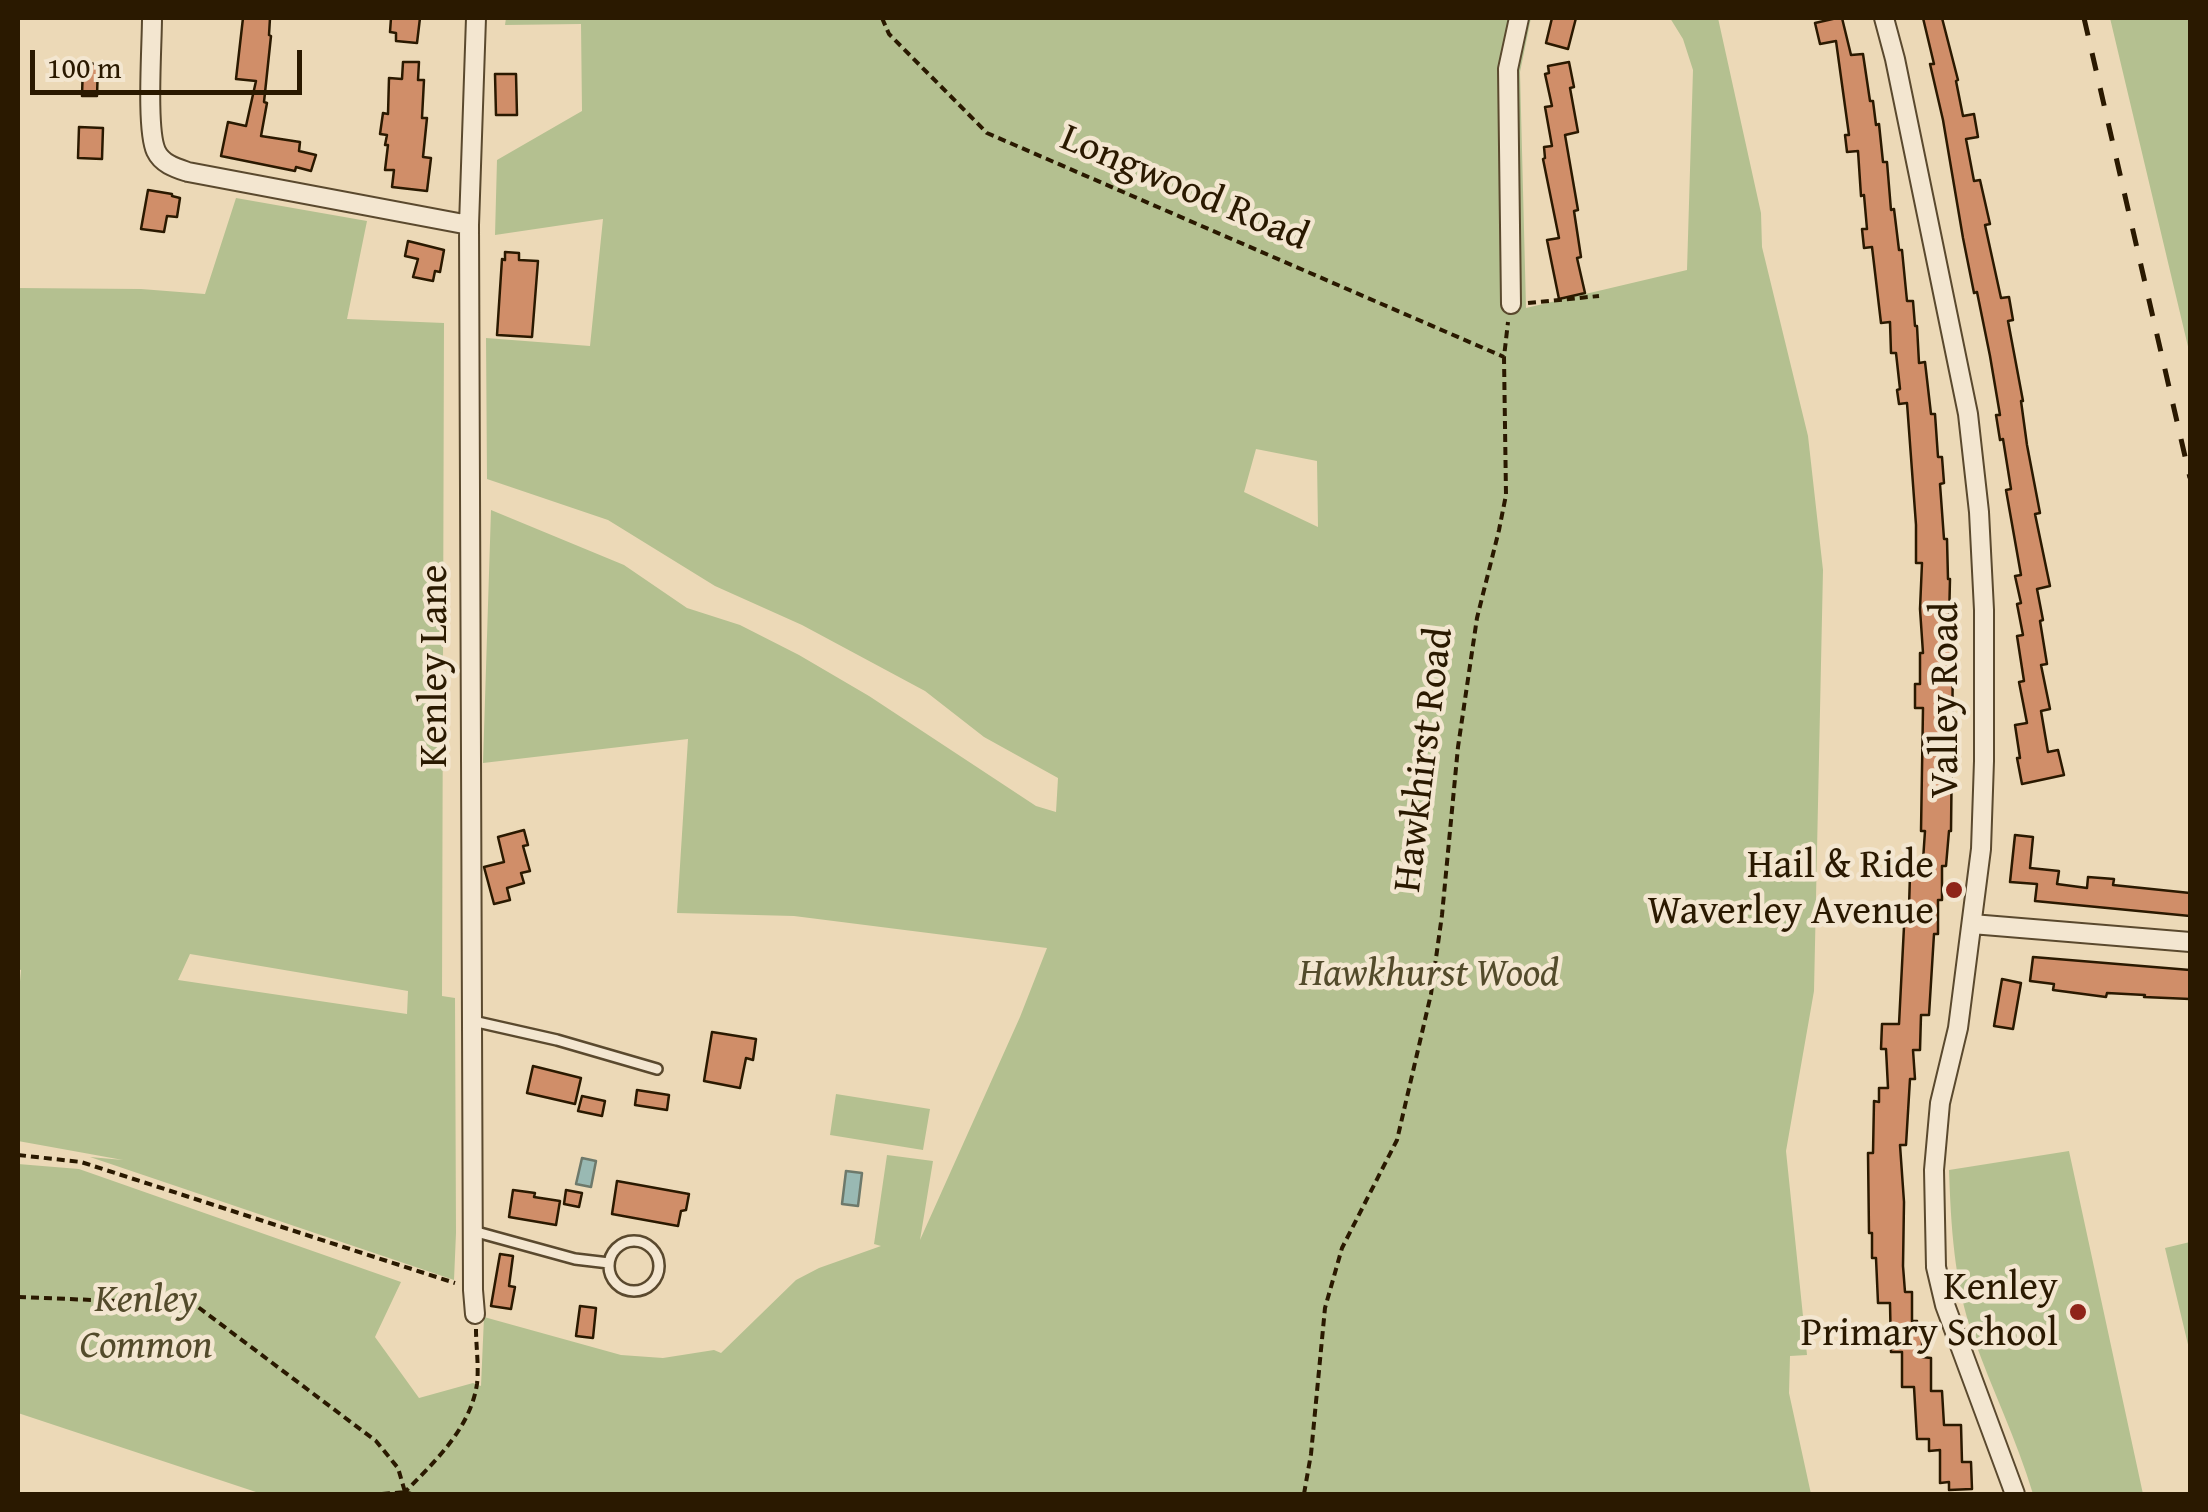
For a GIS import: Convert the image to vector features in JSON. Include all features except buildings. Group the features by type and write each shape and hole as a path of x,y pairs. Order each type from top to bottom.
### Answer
{"street":[{"path":"152,18 152,130 157,152 167,164 188,172 469,225"},
{"name":"Kenley Lane","path":"476,18 469,225 476,1314"},
{"path":"1511,304 1508,69 1519,18"},
{"name":"Valley Road","path":"1884,18 1968,414 1980,512 1984,610 1980,850 1958,1028 1940,1103 1934,1170 1936,1267 1945,1304 2015,1494"},
{"path":"1972,924 2190,942"}],"lane":[{"path":"473,1022 557,1040 657,1069"},
{"path":"474,1231 574,1258 610,1262"},
{"path":"638,1242 657,1254 660,1270 651,1286 635,1292 613,1280 610,1262 622,1244 638,1242"}],"path":[{"name":"Longwood Road","path":"882,18 889,34 988,133 1504,356"},
{"path":"1540,302 1600,296"},
{"name":"Hawkhirst Road","path":"1304,1494 1325,1308 1342,1248 1397,1140 1431,994 1474,636 1506,495 1504,356 1511,304"},
{"path":"18,1155 81,1162 474,1290"},
{"path":"18,1298 194,1304 376,1441 398,1468 406,1494"},
{"path":"382,1494 406,1494 463,1423 476,1385 476,1314"}],"green space":[{"path":"506,18 1531,18 1520,72 1526,308 1687,270 1693,70 1683,39 1670,18 1718,18 1761,213 1762,247 1808,436 1823,570 1814,991 1786,1151 1807,1355 1790,1356 1789,1393 1811,1494 262,1494 18,1413 18,1164 79,1169 401,1282 375,1337 419,1398 473,1383 481,1386 484,1317 621,1355 663,1358 714,1350 721,1353 796,1280 881,1246 874,1244 887,1155 933,1161 920,1240 1047,948 794,916 677,913 688,739 483,763 491,510 624,565 687,608 740,625 799,655 869,696 1036,806 1056,812 1058,778 984,737 925,691 802,625 715,586 608,520 487,479 486,338 590,346 603,219 495,235 497,160 582,111 581,24 505,25","holes":["1256,449 1317,461 1318,527 1244,492"]},
{"path":"2110,18 2190,18 2190,355"},
{"path":"236,198 367,221 347,319 444,323 442,996 455,998 454,1280 90,1157 123,1160 18,1141 18,288 205,294","holes":["190,954 408,991 407,1014 178,980"]},
{"path":"836,1094 930,1109 923,1150 830,1135"},
{"path":"2069,1151 2143,1494 2033,1494 1973,1336 1962,1295 1952,1233 1949,1170"},
{"path":"2190,1242 2190,1353 2165,1248"}],"water":[{"path":"582,1158 596,1161 591,1187 576,1184"},
{"path":"846,1171 862,1173 858,1206 842,1204"}],"railway":[{"path":"2084,18 2190,478"}],"place":[{"name":"Hail & Ride Waverley Avenue","path":"1954,890"},
{"name":"Kenley Primary School","path":"2078,1312"}],"park label":[{"name":"Hawkhurst Wood","path":"1429,975"},
{"name":"Kenley Common","path":"146,1324"}]}
